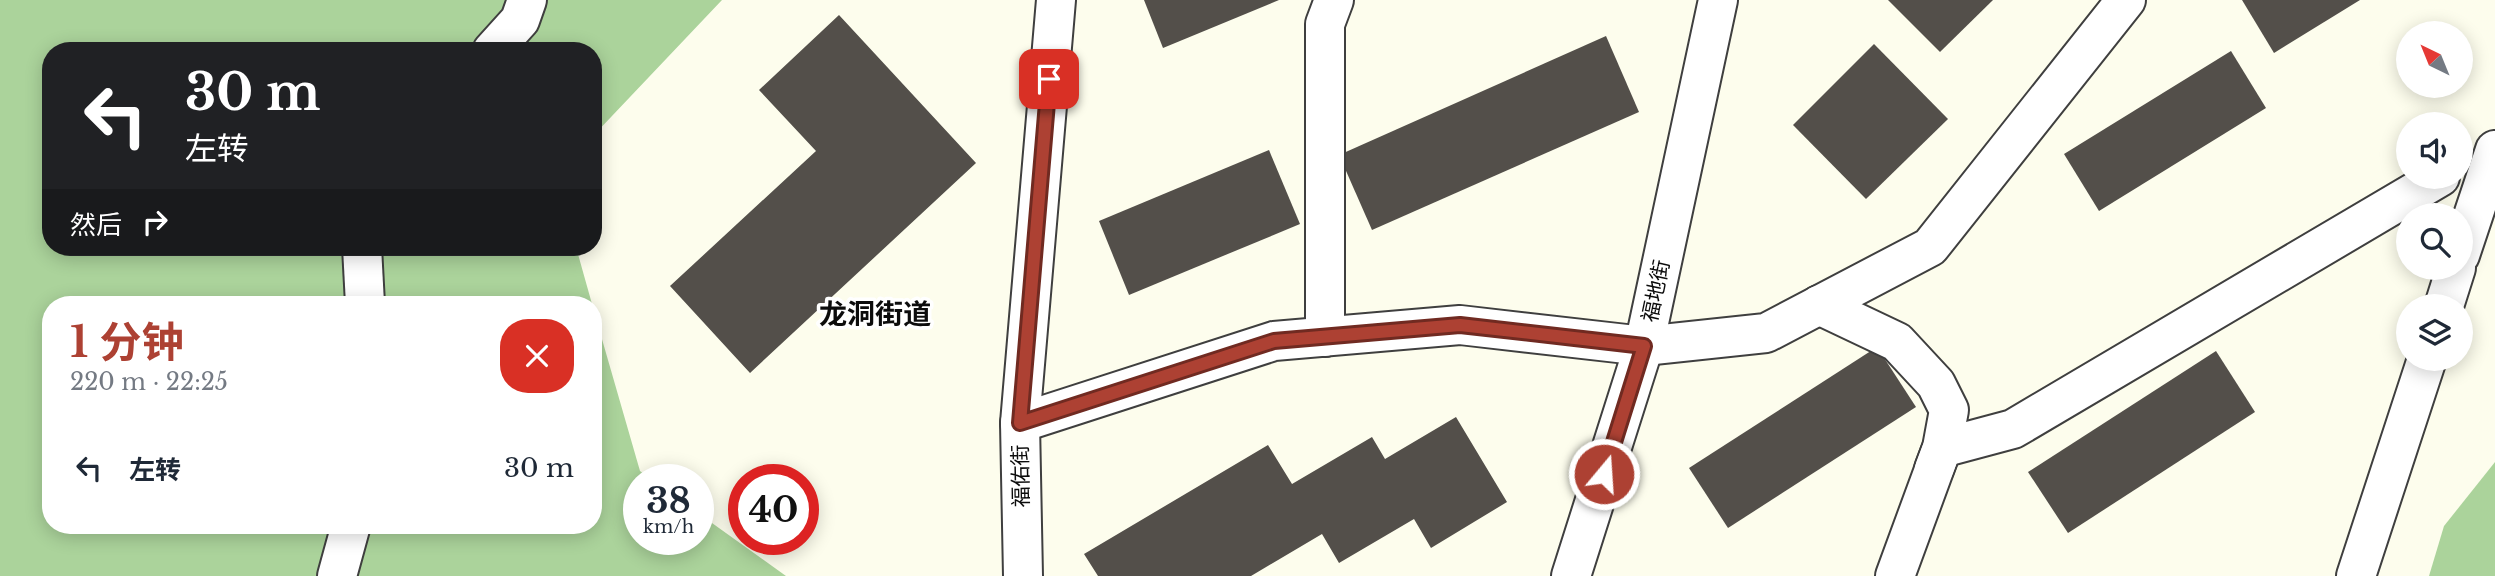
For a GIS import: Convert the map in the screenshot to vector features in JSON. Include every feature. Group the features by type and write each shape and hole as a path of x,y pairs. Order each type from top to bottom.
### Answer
{"street":[{"path":"500,42 520,20 527,0"},
{"name":"福佑街","path":"1023,576 1020,423 1056,0"},
{"path":"1325,337 1325,24 1334,0"},
{"name":"福地街","path":"1571,576 1644,346 1718,0"},
{"path":"1020,423 1274,341 1460,325 1644,346 1766,333 1930,247 2126,0"},
{"path":"2473,157 2495,144"},
{"path":"2473,217 2495,150"},
{"path":"1819,305 1896,342 1936,384 1948,410 1942,448 2013,429 2420,189"},
{"path":"362,256 365,296"},
{"path":"2356,576 2423,371"},
{"path":"337,576 349,534"}],"green space":[{"path":"0,0 722,0 602,127 602,42 42,42 42,256 579,256 590,296 42,296 42,534 602,534 602,339 638,464 623,464 623,555 714,555 714,524 728,534 728,555 757,555 786,576 0,576"},
{"path":"2495,462 2495,576 2429,576 2444,526"}],"building":[{"path":"1144,0 1279,0 1163,48"},
{"path":"1888,0 1993,0 1940,52"},
{"path":"2242,0 2360,0 2274,53"},
{"path":"839,15 976,163 750,373 670,286 816,151 759,90"},
{"path":"1606,36 1639,112 1372,230 1339,155"},
{"path":"1874,44 1948,119 1866,199 1793,125"},
{"path":"2231,51 2266,108 2099,211 2064,154"},
{"path":"1269,150 1300,224 1129,295 1099,221"},
{"path":"1877,347 1916,407 1728,528 1689,468"},
{"path":"2216,351 2255,412 2068,533 2028,472"},
{"path":"1456,417 1507,502 1431,548 1414,519 1339,563 1322,534 1251,576 1098,576 1084,554 1268,445 1292,484 1372,437 1385,459"}],"district":[{"name":"龙洞街道","path":"875,314"}],"route":[{"path":"1049,79 1020,423 1274,341 1460,325 1644,346 1604,474"}]}
